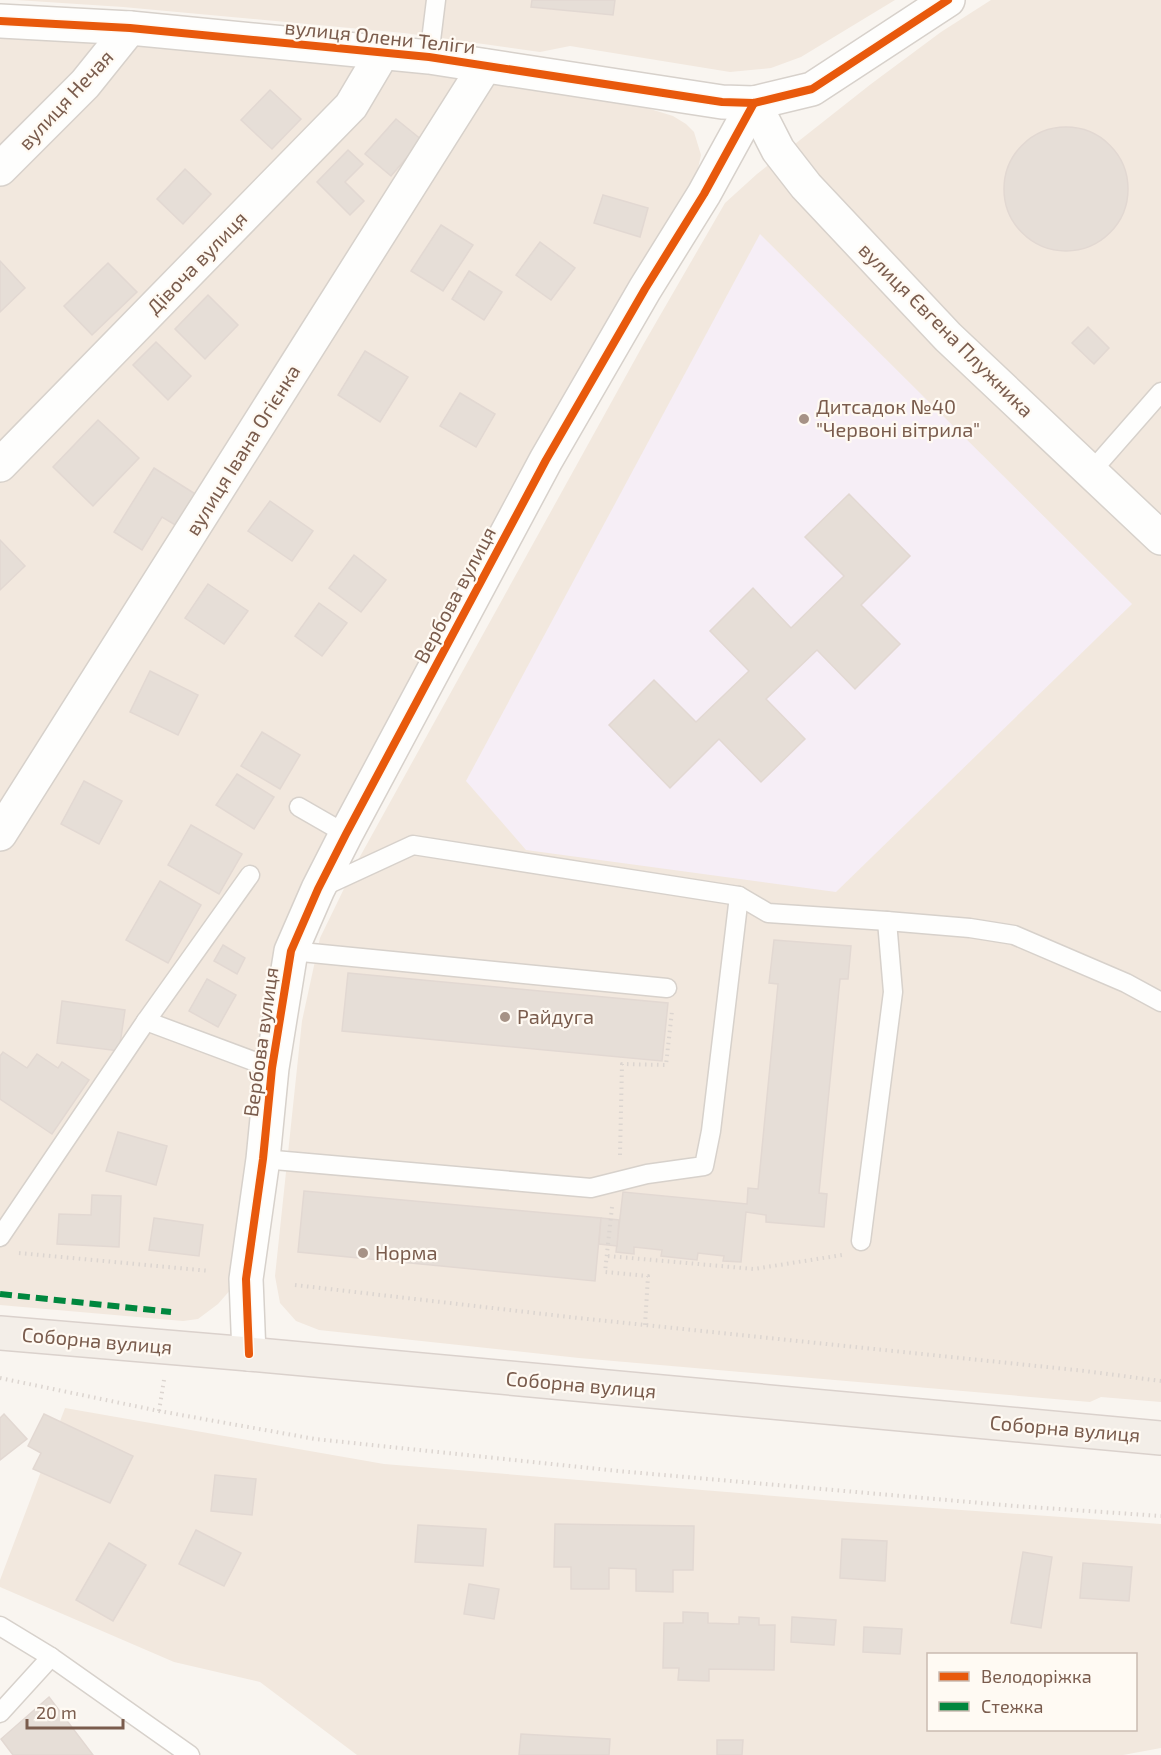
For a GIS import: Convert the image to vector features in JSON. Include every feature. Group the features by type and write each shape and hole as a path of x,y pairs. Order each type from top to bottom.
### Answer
{"main road":[{"name":"Соборна вулиця","path":"0,1333 1161,1438"}],"street":[{"path":"754,103 812,89 939,2"},
{"name":"вулиця Олени Теліги","path":"0,21 130,28 429,57 722,102 754,103"},
{"name":"вулиця Нечая","path":"0,169 86,84 130,28"},
{"name":"Дівоча вулиця","path":"0,465 351,106 383,52"},
{"name":"вулиця Івана Огієнка","path":"0,834 485,66"},
{"name":"вулиця Євгена Плужника","path":"754,103 778,150 806,186 948,338 1161,538"},
{"name":"Вербова вулиця","path":"249,1354 246,1279 263,1159 272,1068 291,951 318,889 346,834 546,460 645,289 704,194 754,103"}],"lane":[{"path":"429,57 436,0"},
{"path":"1090,473 1161,393"},
{"path":"299,807 346,834"},
{"path":"318,889 413,845 739,896 768,913 970,928 1014,935 1126,983 1161,1002"},
{"path":"0,1237 146,1021 250,876"},
{"path":"263,1159 591,1188 647,1174 704,1166 711,1131 739,896"},
{"path":"861,1241 893,992 887,921"},
{"path":"291,951 667,988"},
{"path":"146,1021 272,1068"},
{"path":"0,1626 51,1657 190,1755"},
{"path":"0,1713 51,1657"}],"path":[{"path":"614,1182 620,1163 622,1064 666,1065 673,1003 667,988"},
{"path":"610,1220 605,1272 648,1276 645,1325"},
{"path":"608,1256 754,1269 858,1252 861,1241"},
{"path":"12,1253 210,1271"},
{"path":"295,1285 1161,1381"},
{"path":"159,1411 165,1376"},
{"path":"0,1378 159,1411 315,1439 618,1470 1015,1506 1161,1516"}],"shaded area":[{"path":"16,0 895,0 801,57 771,68 730,72 570,46 540,52 404,33 123,7"},
{"path":"991,0 1161,0 1161,1402 1101,1397 1090,1402 579,1358 319,1330 296,1321 280,1303 275,1276 302,1021 320,938 357,862 643,345 725,203 757,174 871,84 941,32"},
{"path":"0,35 313,58 634,104 673,116 686,124 694,132 701,155 694,187 320,856 232,1288 218,1304 198,1319 183,1321 0,1305"},
{"name":"Дитсадок №40 \"Червоні вітрила\"","path":"760,234 1132,604 836,892 526,850 466,781"},
{"path":"65,1408 384,1464 848,1502 1161,1524 1161,1748 1123,1755 357,1755 260,1682 174,1662 0,1587 0,1580"}],"building":[{"path":"532,0 615,0 613,15 531,7"},
{"path":"270,90 301,119 272,149 241,120"},
{"path":"396,119 422,140 391,176 365,154"},
{"path":"1066,127 1090,131 1110,145 1124,165 1128,189 1124,213 1110,233 1090,247 1066,251 1042,247 1022,233 1008,213 1004,189 1008,165 1022,145 1042,131"},
{"path":"348,150 363,164 345,182 364,201 350,215 317,182"},
{"path":"185,169 211,194 183,224 157,199"},
{"path":"603,195 648,208 640,237 594,223"},
{"path":"441,225 473,245 443,291 411,271"},
{"path":"540,242 575,268 551,300 516,275"},
{"path":"0,261 25,288 0,312"},
{"path":"108,263 137,292 92,335 64,306"},
{"path":"469,271 502,292 484,320 452,299"},
{"path":"208,295 238,325 205,359 175,329"},
{"path":"1088,327 1109,348 1094,364 1072,343"},
{"path":"156,342 191,376 168,400 133,365"},
{"path":"365,351 408,377 380,422 338,395"},
{"path":"460,393 495,414 476,447 440,426"},
{"path":"98,420 139,458 93,506 53,467"},
{"path":"154,468 197,495 177,526 162,517 142,550 114,532"},
{"path":"849,494 910,556 861,605 900,644 855,689 817,650 766,699 805,739 761,782 719,739 670,788 609,725 654,680 696,722 749,671 710,631 753,588 791,628 844,576 805,537"},
{"path":"270,501 313,531 292,561 248,531"},
{"path":"0,540 25,566 0,590"},
{"path":"354,555 386,580 361,612 329,588"},
{"path":"208,584 248,611 224,644 185,618"},
{"path":"319,603 347,623 322,656 295,636"},
{"path":"150,671 198,695 178,735 130,712"},
{"path":"262,732 300,755 280,789 241,766"},
{"path":"237,774 274,797 254,829 216,805"},
{"path":"84,781 122,801 99,844 61,824"},
{"path":"191,825 242,854 219,894 168,865"},
{"path":"160,881 201,905 168,963 126,940"},
{"path":"774,940 851,946 848,979 840,979 819,1193 827,1194 824,1227 766,1222 766,1215 746,1212 741,1262 723,1261 724,1256 698,1253 697,1260 661,1256 662,1250 634,1247 634,1254 616,1252 623,1192 747,1204 748,1188 758,1189 778,984 769,983"},
{"path":"223,945 245,958 237,974 214,961"},
{"name":"Райдуга","path":"348,973 668,1003 662,1061 342,1031"},
{"path":"207,979 236,995 218,1027 189,1011"},
{"path":"62,1001 125,1010 119,1051 57,1043"},
{"path":"3,1052 27,1068 37,1054 58,1068 62,1062 89,1080 52,1134 0,1099 0,1056"},
{"path":"118,1132 167,1146 156,1185 106,1171"},
{"path":"304,1191 601,1218 595,1281 298,1252"},
{"path":"92,1195 121,1196 119,1247 57,1244 59,1214 91,1215"},
{"path":"154,1218 203,1225 199,1256 149,1250"},
{"path":"601,1218 619,1220 617,1246 599,1244"},
{"path":"4,1414 27,1439 0,1460 0,1418"},
{"path":"44,1414 133,1456 110,1503 33,1469 41,1453 28,1446"},
{"path":"215,1475 256,1479 252,1515 211,1511"},
{"path":"555,1524 694,1526 693,1570 673,1570 673,1592 636,1591 636,1569 609,1568 609,1589 571,1589 571,1567 554,1567"},
{"path":"418,1525 486,1529 483,1566 415,1562"},
{"path":"196,1530 241,1553 224,1586 179,1564"},
{"path":"842,1539 887,1541 885,1581 840,1578"},
{"path":"109,1543 146,1565 113,1621 76,1600"},
{"path":"1023,1552 1052,1557 1041,1628 1011,1623"},
{"path":"1083,1563 1132,1567 1129,1601 1080,1598"},
{"path":"469,1584 499,1589 494,1619 464,1614"},
{"path":"683,1612 708,1613 708,1623 739,1624 739,1617 759,1618 759,1625 775,1625 774,1670 709,1669 709,1681 678,1680 679,1668 663,1668 664,1623 683,1623"},
{"path":"792,1617 836,1620 834,1645 791,1642"},
{"path":"864,1627 902,1629 900,1654 863,1652"},
{"path":"49,1697 93,1755 13,1755 1,1739"},
{"path":"521,1734 610,1739 609,1755 519,1755"},
{"path":"717,1740 743,1740 742,1755 717,1755"}],"marked path":[{"path":"0,1294 171,1312"}],"cycle path":[{"path":"0,21 130,28 429,57 722,102 754,103 812,89 948,0"},
{"path":"249,1354 246,1279 263,1159 272,1068 291,951 318,889 346,834 546,460 645,289 704,194 754,103"}],"place":[{"name":"Дитсадок №40 \"Червоні вітрила\"","path":"804,419"},
{"name":"Райдуга","path":"505,1017"},
{"name":"Норма","path":"363,1253"}]}
